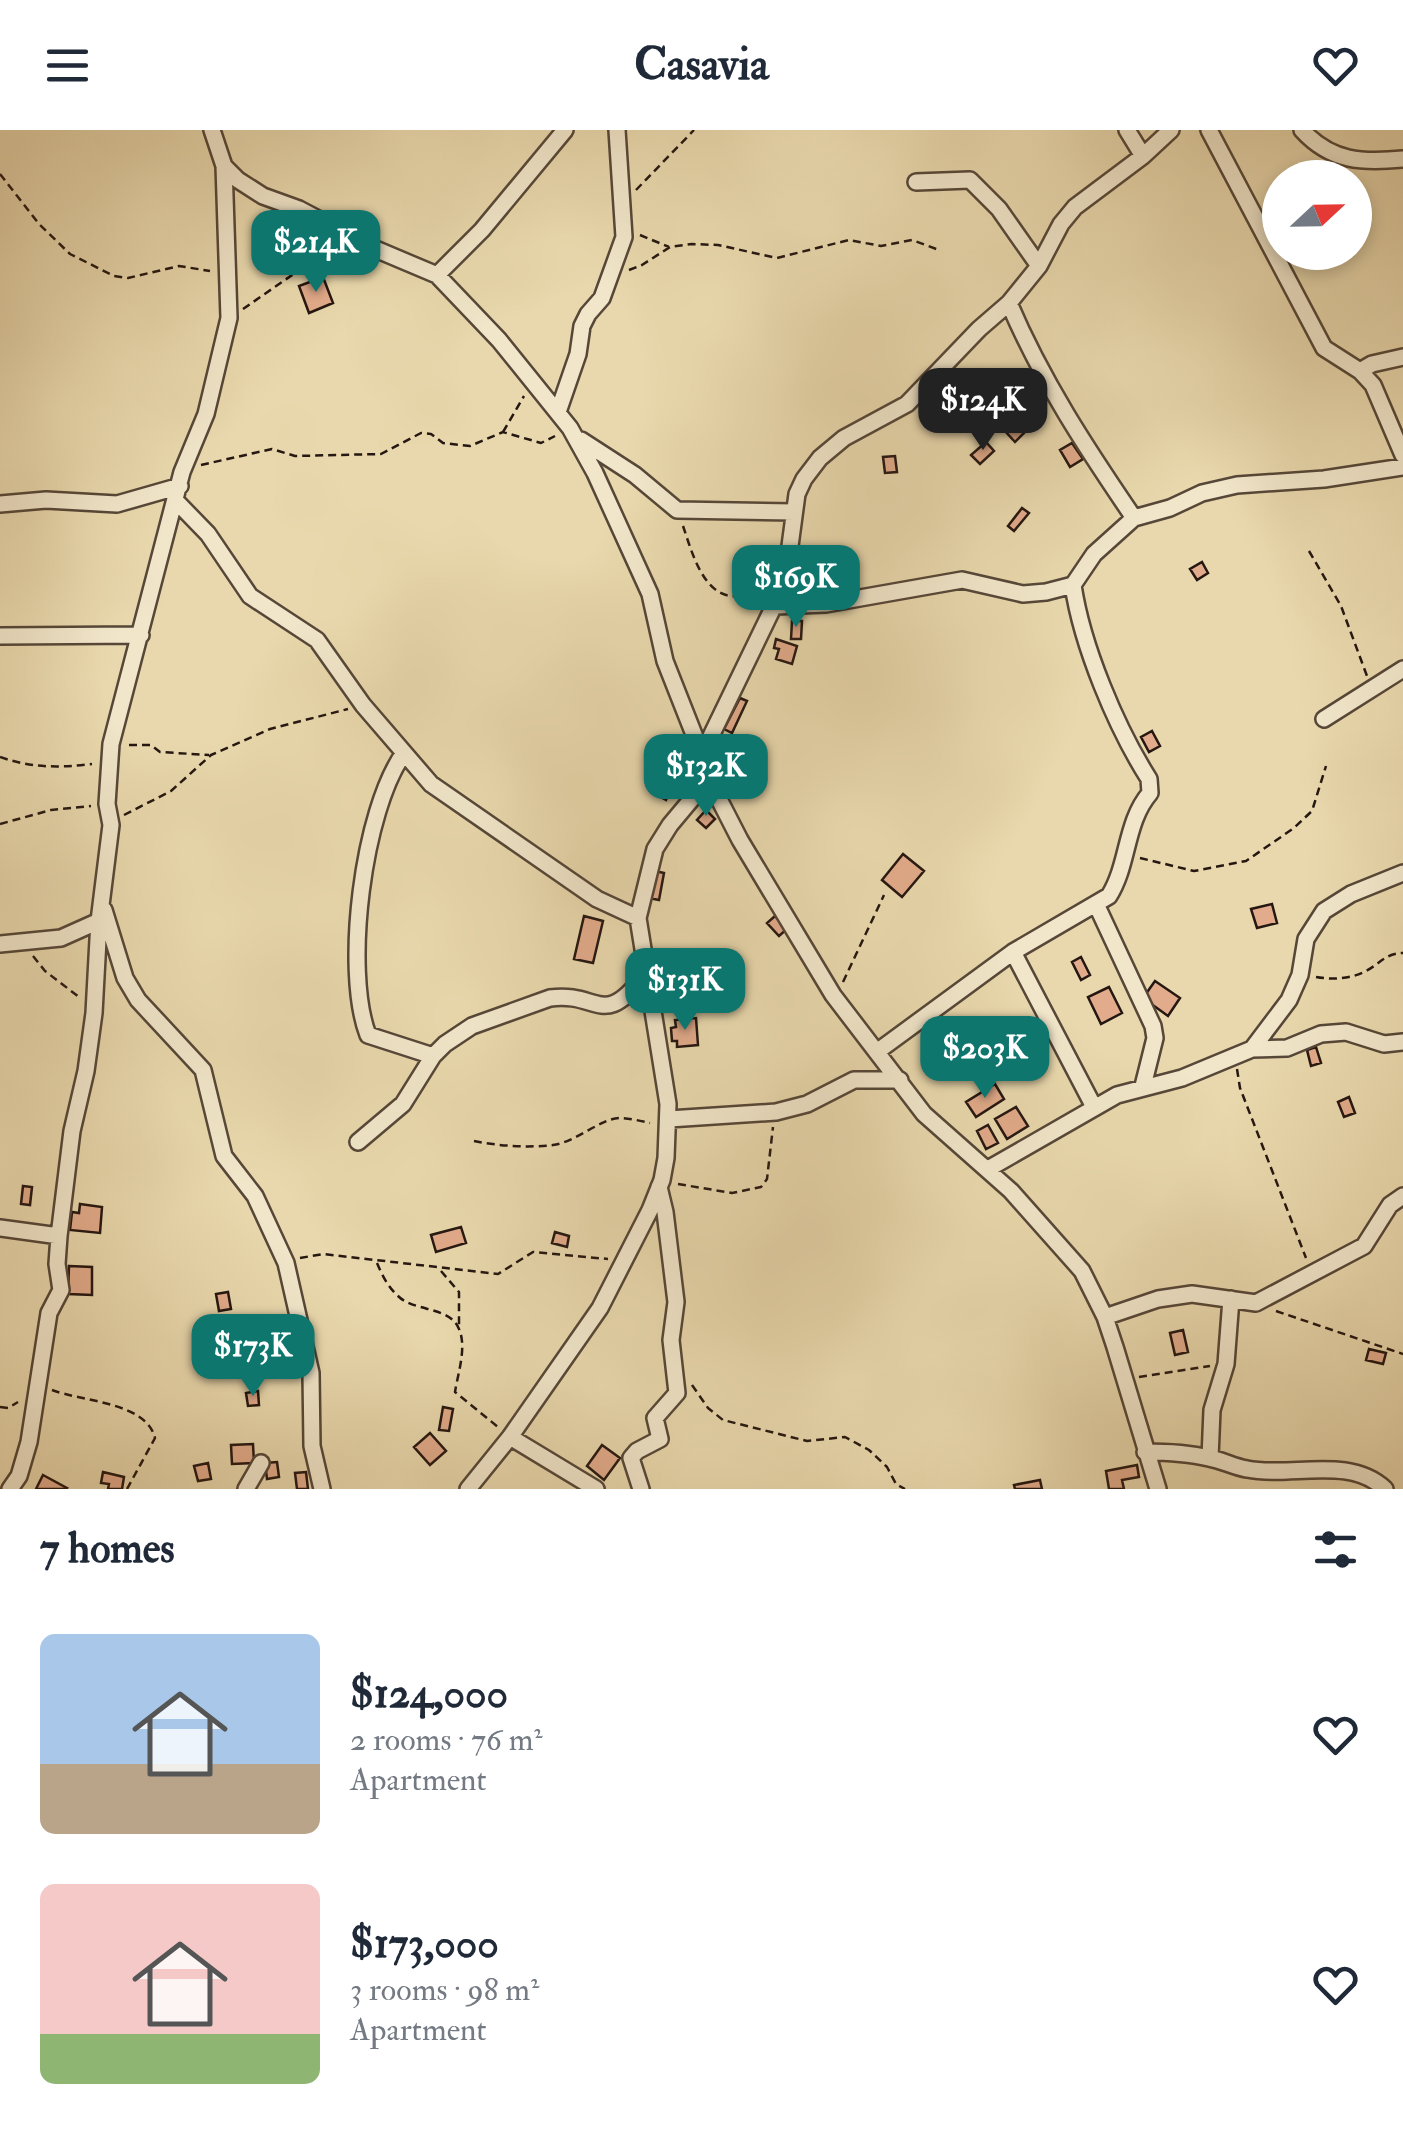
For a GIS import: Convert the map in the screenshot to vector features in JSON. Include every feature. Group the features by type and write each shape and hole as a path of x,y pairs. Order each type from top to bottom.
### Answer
{"street":[{"path":"10,1489 28,1442 48,1314 61,1290 57,1264 59,1236 72,1131 94,1013 99,921 111,825 107,804 111,744 179,486 206,414 229,318 224,166 212,130"},
{"path":"437,276 482,230 565,130"},
{"path":"558,412 578,354 582,326 611,276 624,237 617,130"},
{"path":"1128,130 1143,156"},
{"path":"468,1489 582,1336 625,1262 660,1184 669,1119 638,918 655,849 711,776 711,736 785,583 794,512 804,479 820,458 844,438 907,404 1009,303 1039,266 1062,224 1076,208 1171,130"},
{"path":"1209,130 1324,348 1360,371 1373,385 1403,455"},
{"path":"1302,130 1328,151 1348,160 1365,163 1403,159"},
{"path":"224,166 264,196 437,276 462,298 573,433 650,594 665,661 740,840 834,995 932,1122 988,1168 1071,1257 1104,1316 1158,1489"},
{"path":"916,182 970,180 999,209 1039,266"},
{"path":"1009,303 1065,416 1134,518"},
{"path":"1360,371 1403,357"},
{"path":"573,433 635,475 677,510 794,512"},
{"path":"776,606 826,604 962,580 1023,594 1046,592 1073,585 1094,554 1134,518 1170,508 1202,493 1403,467"},
{"path":"1,502 116,504 179,486"},
{"path":"179,486 250,596 318,640 363,705 431,784 597,899 638,918"},
{"path":"878,1051 1013,952 1109,896 1118,881 1138,807 1150,793 1149,779 1105,691 1077,613 1073,585"},
{"path":"0,636 141,635"},
{"path":"1324,719 1403,669"},
{"path":"404,753 392,770 370,840 355,963 360,1014 368,1035 433,1056"},
{"path":"988,1168 1094,1107 1143,1086 1182,1078 1252,1049 1289,1000 1300,975 1306,938 1324,911 1350,894 1403,873"},
{"path":"102,901 125,978 138,1000 203,1070 224,1156 256,1196 286,1263 311,1373 312,1446 322,1489"},
{"path":"1096,904 1152,1026 1155,1038 1143,1086"},
{"path":"0,944 61,938 99,921"},
{"path":"1013,952 1094,1107"},
{"path":"358,1142 403,1104 444,1044 472,1026 562,996 609,1006 623,1000 646,972"},
{"path":"1252,1049 1286,1048 1320,1034 1346,1032 1384,1044 1403,1042"},
{"path":"669,1119 776,1112 806,1104 854,1080 900,1080"},
{"path":"641,1489 631,1458 660,1439 655,1418 676,1394 671,1340 676,1302 660,1184"},
{"path":"1104,1316 1192,1294 1256,1303 1364,1246 1390,1205 1403,1196"},
{"path":"0,1228 59,1236"},
{"path":"1210,1458 1212,1410 1226,1364 1231,1299"},
{"path":"510,1437 596,1489"},
{"path":"1145,1452 1210,1458 1246,1469 1278,1472 1340,1470 1366,1476 1385,1489"},
{"path":"246,1489 261,1463"},
{"path":"1271,1489 1278,1472"}],"path":[{"path":"624,202 694,130"},
{"path":"0,174 38,224 70,254 114,276 128,278 178,266 228,274"},
{"path":"624,237 635,233 670,247 718,245 777,258 848,240 881,246 912,240 940,250"},
{"path":"611,276 642,266 670,247"},
{"path":"229,318 308,264 373,248"},
{"path":"503,432 534,384"},
{"path":"179,486 227,457 272,449 294,456 381,454 421,432 443,443 470,446 503,432 541,443 573,433"},
{"path":"677,510 694,557 710,584 726,596 760,594 776,606"},
{"path":"1309,551 1341,606 1371,686"},
{"path":"111,825 133,809 171,791 211,755 270,729 363,705"},
{"path":"111,744 211,755"},
{"path":"0,757 55,768 109,762"},
{"path":"1124,853 1194,871 1246,862 1312,811 1326,766"},
{"path":"0,824 51,810 107,804"},
{"path":"834,995 846,978 884,895"},
{"path":"21,942 45,971 72,990 94,1013"},
{"path":"1300,975 1335,980 1366,972 1390,953 1403,953"},
{"path":"1235,1058 1240,1088 1293,1230 1313,1272"},
{"path":"660,1184 732,1193 761,1186 766,1178 776,1112"},
{"path":"474,1141 505,1148 520,1144 553,1145 616,1118 653,1123 669,1119"},
{"path":"286,1263 323,1254 498,1274 533,1252 625,1262"},
{"path":"376,1261 398,1297 449,1316 459,1328"},
{"path":"439,1268 459,1292 462,1352 455,1392 510,1437"},
{"path":"1256,1303 1403,1354"},
{"path":"1126,1380 1226,1364"},
{"path":"673,1366 686,1375 708,1408 723,1420 807,1441 845,1436 869,1450 887,1467 896,1484 905,1489"},
{"path":"35,1384 74,1398 136,1412 152,1425 155,1438 127,1489"}],"building":[{"path":"323,277 333,303 309,313 299,286"},
{"path":"1016,420 1026,431 1015,442 1005,431"},
{"path":"986,442 994,451 980,464 971,455"},
{"path":"1072,443 1083,459 1070,467 1060,450"},
{"path":"895,456 897,472 885,473 883,457"},
{"path":"1022,508 1029,513 1014,531 1008,526"},
{"path":"1202,562 1208,573 1197,580 1190,569"},
{"path":"792,621 802,621 801,639 791,639"},
{"path":"776,639 797,646 792,664 776,659"},
{"path":"740,698 747,701 732,733 724,729"},
{"path":"1152,731 1160,746 1149,752 1141,737"},
{"path":"666,775 675,780 666,800 650,791 655,783 660,786"},
{"path":"706,810 715,819 706,828 697,820"},
{"path":"903,854 924,871 902,897 882,880"},
{"path":"655,871 664,873 659,900 649,898"},
{"path":"1272,904 1277,923 1257,928 1251,909"},
{"path":"584,916 603,921 593,963 574,959"},
{"path":"775,916 787,929 779,936 767,923"},
{"path":"679,951 680,959 660,961 659,952"},
{"path":"1081,957 1090,975 1081,980 1072,962"},
{"path":"1155,981 1180,998 1168,1016 1143,998"},
{"path":"1109,987 1122,1013 1101,1024 1088,997"},
{"path":"696,1018 698,1045 677,1047 671,1028 676,1027 675,1020"},
{"path":"1005,1019 1019,1041 1007,1049 993,1027"},
{"path":"1316,1047 1321,1063 1311,1066 1307,1050"},
{"path":"995,1084 1004,1099 976,1117 966,1102"},
{"path":"1349,1097 1355,1113 1344,1117 1338,1102"},
{"path":"1016,1107 1028,1126 1007,1139 995,1119"},
{"path":"988,1125 998,1143 986,1149 977,1131"},
{"path":"23,1186 32,1187 30,1205 21,1204"},
{"path":"80,1204 102,1207 100,1233 70,1230 72,1212 79,1213"},
{"path":"461,1227 466,1243 436,1252 431,1235"},
{"path":"555,1232 569,1236 567,1247 552,1243"},
{"path":"69,1266 92,1267 92,1295 68,1294"},
{"path":"228,1292 231,1309 219,1311 216,1294"},
{"path":"1183,1330 1188,1352 1175,1355 1170,1333"},
{"path":"1369,1349 1386,1353 1383,1364 1366,1360"},
{"path":"258,1391 259,1405 248,1406 246,1393"},
{"path":"443,1407 453,1409 449,1431 439,1430"},
{"path":"430,1433 446,1451 430,1465 414,1447"},
{"path":"253,1444 254,1463 232,1464 231,1445"},
{"path":"602,1445 620,1458 604,1480 587,1466"},
{"path":"277,1462 279,1477 267,1479 265,1463"},
{"path":"208,1463 211,1479 198,1481 194,1466"},
{"path":"1137,1465 1139,1477 1122,1480 1124,1489 1109,1489 1106,1471"},
{"path":"103,1472 124,1477 122,1489 108,1489 109,1484 101,1483"},
{"path":"306,1472 308,1489 297,1489 295,1473"},
{"path":"43,1475 67,1488 36,1489"},
{"path":"1040,1480 1042,1489 1015,1489 1014,1485"}]}
